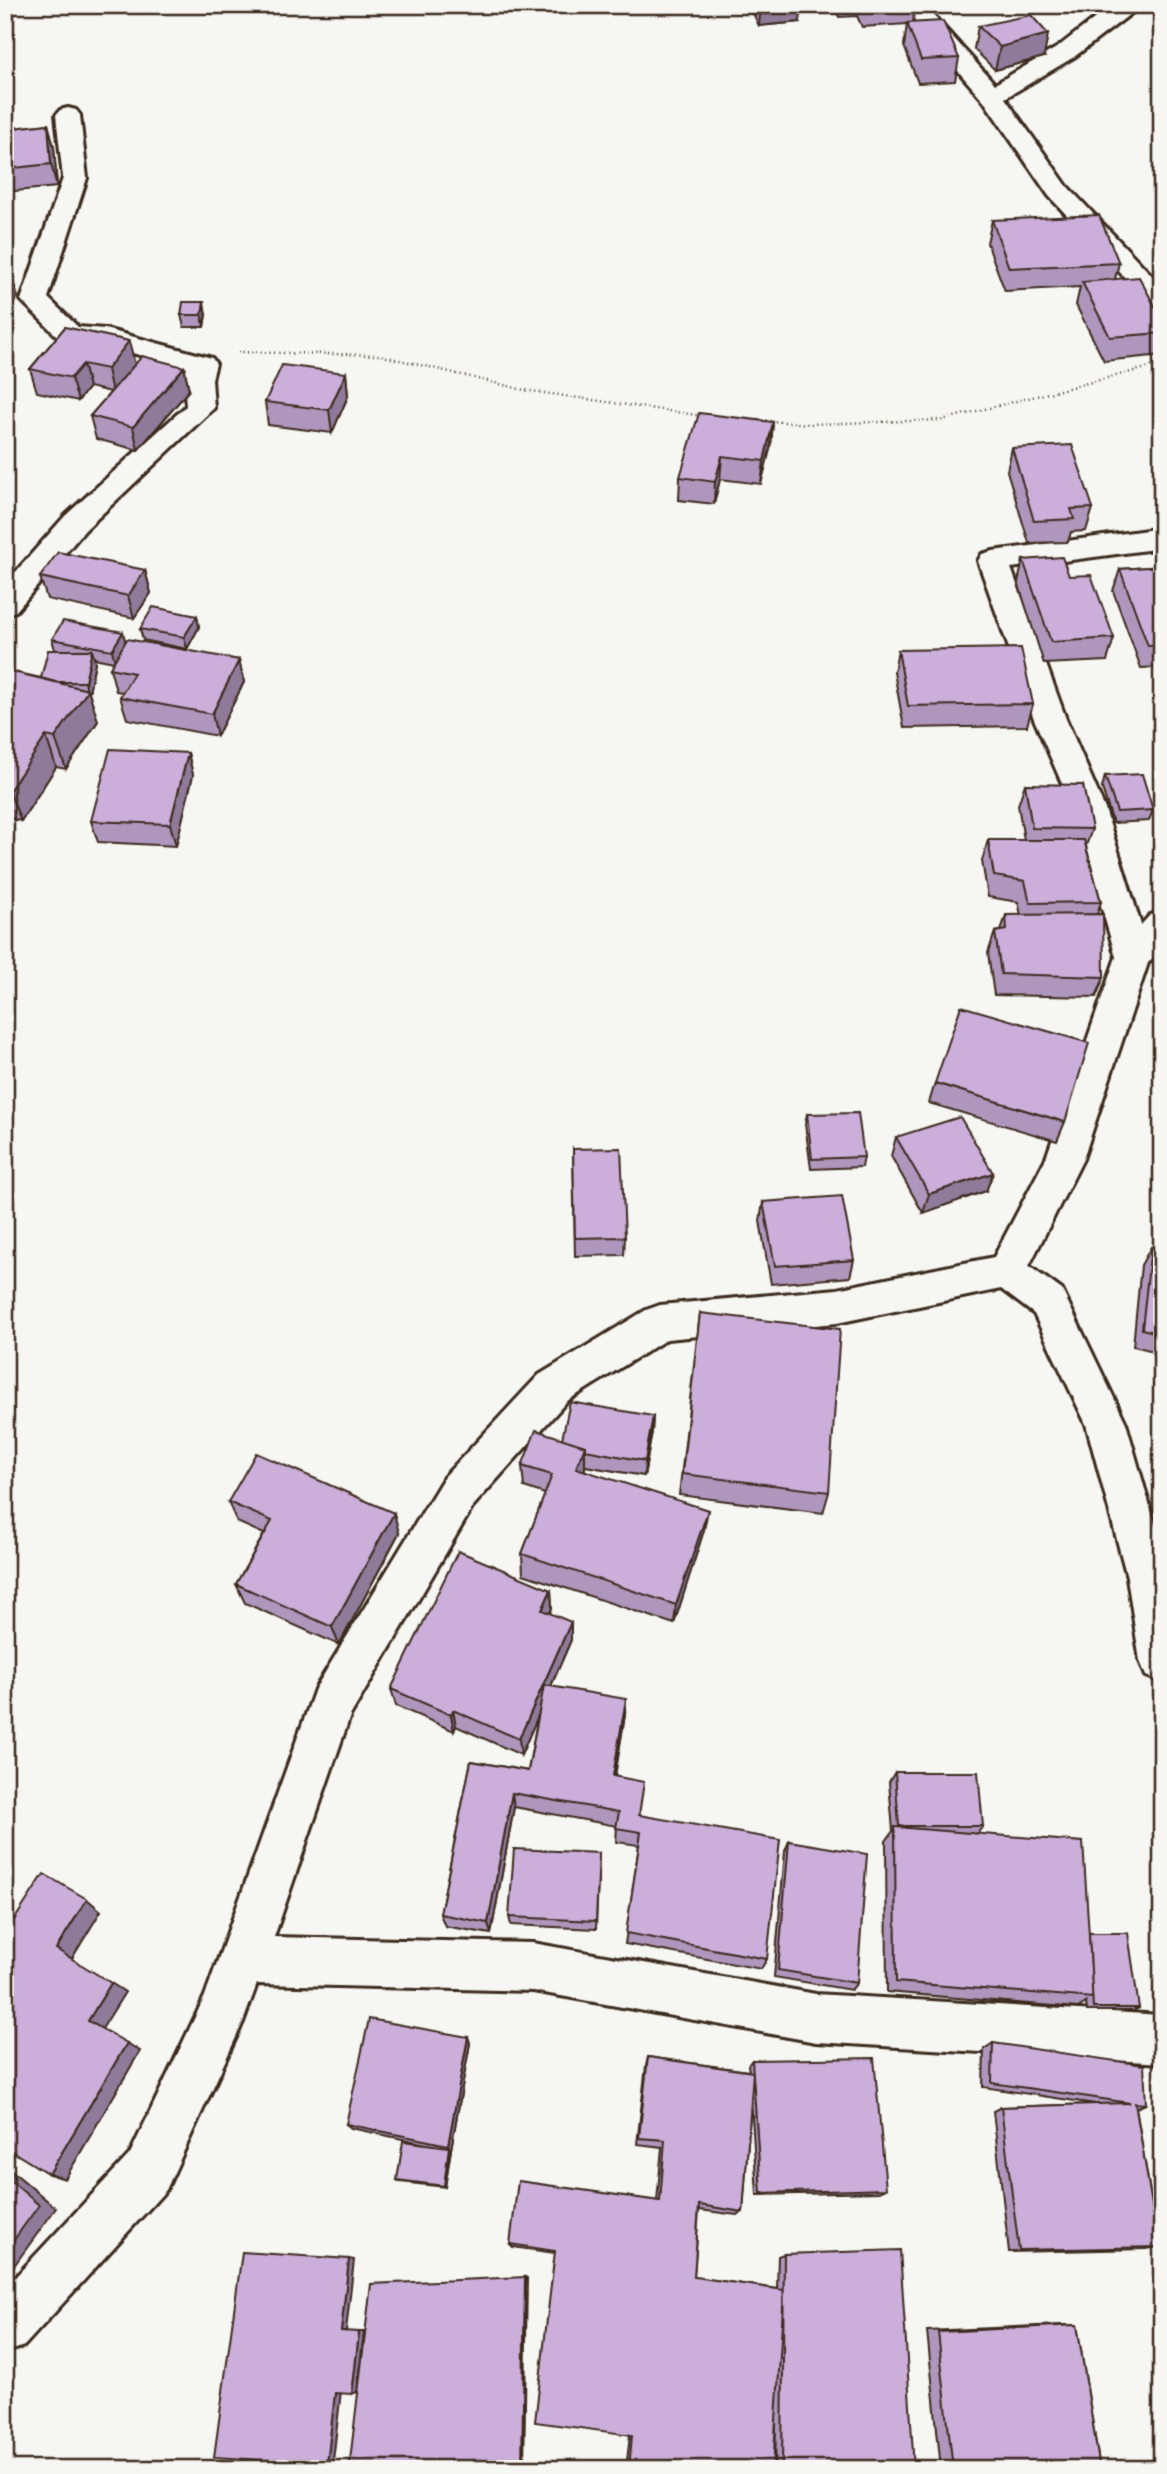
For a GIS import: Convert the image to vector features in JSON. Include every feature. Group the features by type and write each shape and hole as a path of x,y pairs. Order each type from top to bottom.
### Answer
{"street":[{"path":"912,5 992,96 1058,191 1162,302"},
{"path":"992,96 1066,52 1120,10 1131,5"},
{"path":"5,604 75,523 200,408 198,379 202,364 105,337 70,334 34,300 75,178 68,115"},
{"path":"1133,957 1089,809 1050,719 993,561 1162,538"},
{"path":"1007,1271 1064,1159 1133,957 1162,924"},
{"path":"5,2327 148,2172 226,2005 331,1705 459,1491 553,1388 660,1322 837,1306 1007,1271 1048,1302 1106,1423 1148,1577 1162,1661"},
{"path":"243,1960 533,1968 816,2018 1162,2039"}],"path":[{"path":"202,364 229,352 379,355 524,390 707,416"},
{"path":"746,419 810,424 942,420 1162,364"}],"building":[{"path":"756,5 798,5 801,10 760,14"},
{"path":"1031,15 1048,34 1000,47 978,26"},
{"path":"943,21 959,58 921,60 907,23"},
{"path":"48,124 51,164 5,169 5,129"},
{"path":"1099,215 1119,263 1009,268 992,220"},
{"path":"1139,277 1162,319 1162,333 1110,337 1082,282"},
{"path":"183,302 204,302 202,315 181,315"},
{"path":"65,327 129,341 107,369 83,364 71,378 30,369"},
{"path":"142,356 184,367 133,427 90,416"},
{"path":"282,365 346,373 329,410 265,402"},
{"path":"699,413 773,422 764,461 722,456 715,482 680,477"},
{"path":"1072,445 1093,508 1071,509 1074,519 1034,521 1012,448"},
{"path":"58,552 145,570 128,596 40,577"},
{"path":"1062,557 1069,576 1091,575 1114,638 1051,642 1023,560"},
{"path":"1162,566 1162,645 1148,646 1120,569"},
{"path":"153,607 197,616 184,637 140,629"},
{"path":"63,621 123,632 112,650 52,639"},
{"path":"127,639 239,660 212,714 120,697 134,673 110,668"},
{"path":"1021,648 1033,704 908,706 898,650"},
{"path":"48,650 92,650 85,682 55,682 41,678"},
{"path":"5,670 88,690 55,738 46,736 9,791 5,790"},
{"path":"110,749 188,753 170,824 91,821"},
{"path":"1142,774 1153,810 1117,812 1105,776"},
{"path":"1025,784 1083,785 1092,829 1032,828"},
{"path":"988,840 1084,840 1101,902 1030,903 1025,881 994,876"},
{"path":"1103,914 1104,977 1001,974 995,932 1007,930 1006,915"},
{"path":"961,1006 1089,1043 1065,1122 935,1083"},
{"path":"858,1113 864,1157 812,1159 807,1114"},
{"path":"960,1117 993,1173 929,1194 896,1137"},
{"path":"621,1148 625,1237 575,1238 573,1149"},
{"path":"842,1196 854,1260 775,1266 763,1202"},
{"path":"1151,1247 1162,1250 1162,1334 1142,1329"},
{"path":"700,1313 840,1329 829,1492 682,1474"},
{"path":"570,1402 653,1416 645,1461 585,1450 585,1446 562,1439"},
{"path":"536,1430 585,1446 576,1468 708,1510 676,1605 522,1554 552,1475 522,1466"},
{"path":"256,1453 394,1513 332,1627 236,1584 272,1521 228,1502"},
{"path":"458,1551 551,1590 542,1610 571,1622 519,1739 453,1710 451,1715 391,1689"},
{"path":"544,1685 626,1699 613,1776 644,1782 639,1815 780,1840 767,1959 626,1933 641,1832 616,1828 619,1812 512,1793 488,1923 440,1914 471,1761 528,1771"},
{"path":"895,1772 978,1772 983,1826 899,1826"},
{"path":"895,1827 1083,1842 1093,1998 896,1982"},
{"path":"789,1841 867,1854 857,1983 778,1970"},
{"path":"514,1849 599,1853 596,1921 509,1917"},
{"path":"44,1874 87,1899 56,1949 111,1983 88,2021 127,2043 49,2174 5,2147 5,1934"},
{"path":"1089,1933 1128,1933 1139,2008 1093,2008"},
{"path":"369,2019 468,2037 448,2145 346,2124"},
{"path":"993,2043 1144,2065 1146,2104 1135,2103 1159,2247 1019,2250 1001,2107 1130,2103 992,2083"},
{"path":"648,2057 753,2072 743,2212 699,2205 694,2277 784,2290 773,2469 629,2469 632,2435 535,2422 555,2251 510,2244 518,2181 660,2201 665,2140 639,2138"},
{"path":"874,2058 886,2189 761,2193 752,2060"},
{"path":"403,2141 449,2147 444,2186 397,2180"},
{"path":"5,2176 39,2205 5,2252"},
{"path":"900,2250 914,2469 782,2469 784,2254"},
{"path":"242,2252 349,2259 341,2331 359,2332 352,2394 335,2393 327,2464 214,2457"},
{"path":"525,2277 522,2469 349,2469 371,2284"},
{"path":"1077,2325 1100,2469 953,2469 938,2332"}]}
